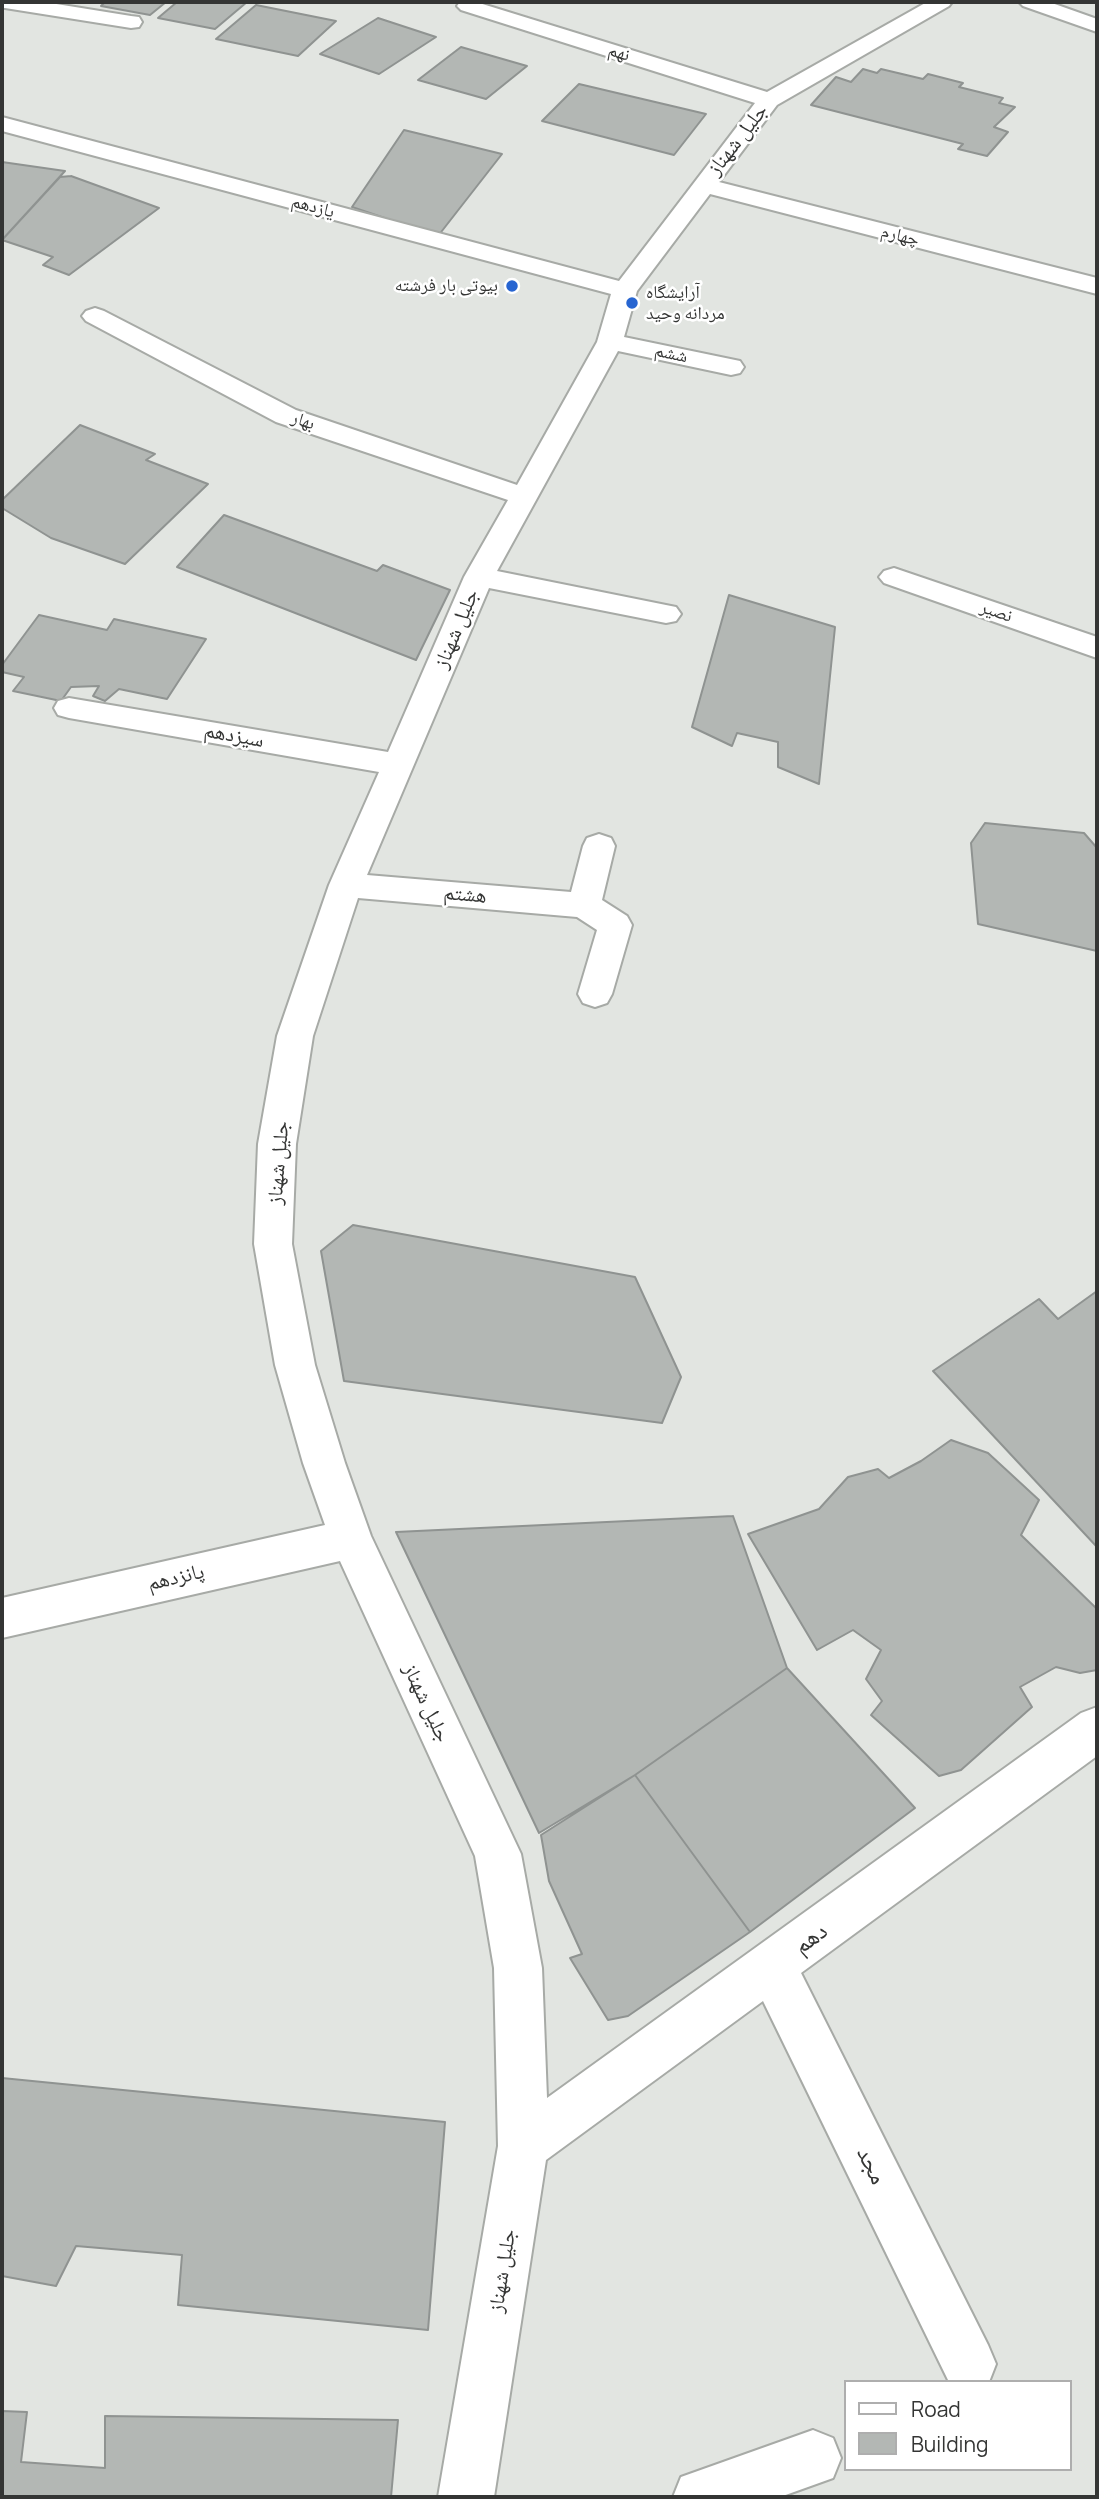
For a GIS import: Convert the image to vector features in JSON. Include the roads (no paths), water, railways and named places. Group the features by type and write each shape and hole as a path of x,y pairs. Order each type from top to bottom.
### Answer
{"street":[{"path":"5,2 131,22"},
{"name":"جلیل شهناز","path":"466,2497 523,2146 518,1968 498,1854 351,1539 295,1365 273,1244 277,1144 295,1036 346,885 479,577 610,342 625,290 769,100 942,2"},
{"path":"1030,2 1097,26"},
{"name":"نهم","path":"468,6 769,100"},
{"name":"یازدهم","path":"2,124 625,290"},
{"name":"چهارم","path":"702,185 1097,286"},
{"name":"بهار","path":"96,316 286,415 523,496"},
{"name":"ششم","path":"610,342 732,367"},
{"path":"479,577 666,614"},
{"name":"نصیر","path":"894,577 1097,648"},
{"name":"سیزدهم","path":"69,708 400,765"},
{"path":"594,994 615,925 584,905 599,846"},
{"name":"هشتم","path":"346,885 584,905"},
{"name":"پانزدهم","path":"2,1618 351,1539"},
{"name":"دهم","path":"523,2146 1097,1728"},
{"name":"مجد","path":"772,1967 969,2364"},
{"path":"701,2497 813,2458"}],"place":[{"name":"بیوتی بار فرشته","path":"512,286"},
{"name":"آرایشگاه مردانه وحید","path":"632,303"}]}
